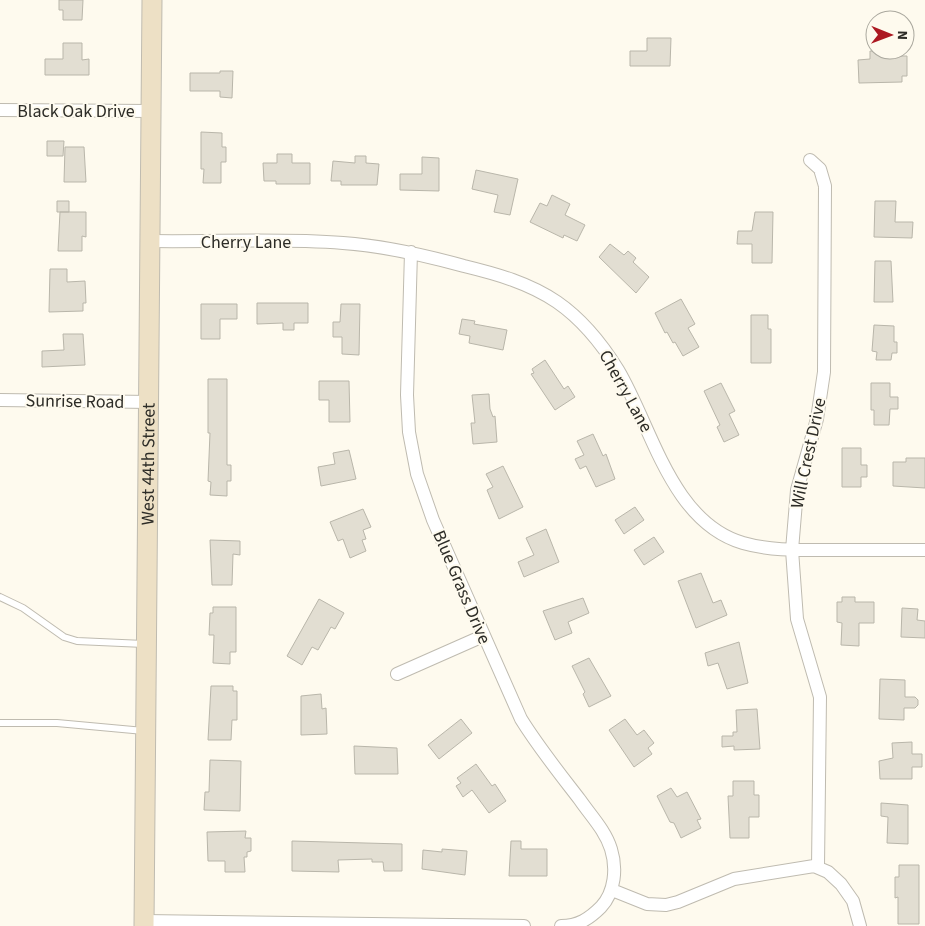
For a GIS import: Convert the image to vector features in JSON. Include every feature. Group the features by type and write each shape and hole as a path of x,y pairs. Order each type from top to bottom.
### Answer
{"street":[{"name":"West 44th Street","path":"144,923 152,0"},
{"name":"Black Oak Drive","path":"0,110 151,111"},
{"name":"Will Crest Drive","path":"810,160 820,169 825,186 824,372 817,419 797,490 792,550 797,619 820,697 818,867"},
{"name":"Cherry Lane","path":"151,241 342,243 411,252 511,278 534,288 565,308 593,334 608,354 679,492 694,512 714,529 736,541 760,547 792,550 925,550"},
{"name":"Blue Grass Drive","path":"411,252 406,395 411,450 424,497 483,636 511,698 530,734 604,831 613,859 612,890"},
{"name":"Sunrise Road","path":"0,400 150,402"},
{"path":"397,674 483,636"},
{"path":"561,926 576,926 603,905 612,890 646,904 666,904 678,902 734,879 794,868 818,867 828,872 841,884 853,901 860,926"},
{"path":"144,923 524,926"}],"lane":[{"path":"0,597 23,608 64,637 77,641 146,645"},
{"path":"0,723 57,723 146,731"}],"building":[{"path":"59,0 83,0 82,20 63,20 63,10 59,10"},
{"path":"647,38 671,38 670,66 630,66 630,51 647,51"},
{"path":"63,43 82,43 82,60 89,59 89,75 45,75 45,59 63,59"},
{"path":"858,60 907,60 907,76 902,76 902,82 859,83"},
{"path":"220,71 233,71 232,98 220,97 220,91 190,91 190,73 220,73"},
{"path":"201,132 222,133 222,147 226,147 226,162 221,162 221,183 203,183 204,169 201,169"},
{"path":"47,141 64,141 63,156 47,156"},
{"path":"65,147 84,147 86,182 64,182"},
{"path":"277,154 292,154 292,163 310,163 310,184 276,184 276,181 264,181 263,163 277,163"},
{"path":"355,156 366,156 366,163 379,164 377,185 341,185 341,181 331,181 333,161 355,163"},
{"path":"422,157 439,158 439,191 400,190 400,174 422,174"},
{"path":"476,170 518,179 510,215 494,212 498,195 472,189"},
{"path":"552,195 570,204 565,215 585,225 577,241 564,235 563,238 530,222 540,203 547,206"},
{"path":"57,201 69,201 69,212 57,212"},
{"path":"875,201 896,201 895,222 913,222 912,238 874,237"},
{"path":"60,212 86,212 86,237 82,236 82,251 58,251"},
{"path":"755,212 773,212 772,263 752,263 752,244 737,244 738,231 752,231"},
{"path":"610,244 624,255 628,251 636,258 633,262 649,277 636,293 599,257"},
{"path":"875,261 891,261 893,302 874,302"},
{"path":"50,269 67,269 67,282 85,281 86,303 83,303 83,311 49,312"},
{"path":"681,299 695,324 688,328 699,347 683,356 675,342 673,343 667,332 665,333 655,313"},
{"path":"257,303 308,303 308,323 294,323 294,330 283,330 283,323 257,324"},
{"path":"201,304 237,304 237,319 220,319 220,339 201,339"},
{"path":"341,304 360,304 359,355 342,354 342,337 333,337 333,322 340,322"},
{"path":"751,315 768,315 768,329 771,329 771,363 751,363"},
{"path":"462,319 475,321 474,324 507,330 503,350 469,343 470,336 459,334"},
{"path":"874,325 894,326 894,342 897,342 897,353 892,353 891,360 876,360 877,352 872,351"},
{"path":"63,334 83,334 85,365 42,367 42,351 64,350"},
{"path":"545,360 564,389 568,386 575,397 555,410 531,374 534,373 532,369"},
{"path":"208,379 227,379 227,465 231,465 231,481 227,481 227,496 210,495 211,482 208,481 210,433 208,433"},
{"path":"319,381 349,381 350,422 329,422 329,400 319,400"},
{"path":"721,383 735,411 729,414 739,435 724,442 717,427 720,425 704,391"},
{"path":"871,383 890,383 890,397 898,397 898,409 890,409 889,425 874,425 874,410 871,410"},
{"path":"489,394 490,409 493,417 495,416 497,442 473,444 471,423 475,423 472,395"},
{"path":"593,434 603,456 606,454 615,479 596,487 586,466 580,469 575,459 584,455 577,441"},
{"path":"842,448 861,448 861,465 867,465 867,477 861,477 861,487 842,487"},
{"path":"349,450 356,479 321,486 318,467 335,464 333,453"},
{"path":"906,458 925,458 925,488 893,486 893,462 906,462"},
{"path":"503,466 523,507 499,519 487,490 493,487 486,474"},
{"path":"635,507 644,520 624,534 615,520"},
{"path":"363,509 371,527 363,530 366,539 362,540 366,551 350,558 343,539 338,541 330,522"},
{"path":"546,529 559,562 524,577 518,562 534,555 526,538"},
{"path":"654,537 664,552 644,565 634,550"},
{"path":"210,540 240,541 240,555 233,554 232,585 212,585"},
{"path":"701,573 713,603 721,600 727,615 696,628 678,581"},
{"path":"842,597 855,597 855,602 874,602 874,623 859,623 859,646 841,645 842,623 837,622 837,602 842,602"},
{"path":"583,598 589,613 568,622 572,633 555,640 543,611"},
{"path":"319,599 344,613 335,629 331,627 318,650 312,647 302,665 287,656"},
{"path":"213,607 236,607 236,652 230,652 230,664 213,663 214,635 209,635 210,613 213,613"},
{"path":"902,608 918,609 917,620 925,621 925,638 901,637"},
{"path":"739,642 748,683 727,689 718,663 708,666 705,653"},
{"path":"589,658 611,696 589,707 583,694 585,692 572,666"},
{"path":"880,679 905,680 905,697 915,697 918,700 918,705 915,708 904,708 904,720 879,719"},
{"path":"211,686 233,686 233,691 237,691 237,720 232,720 231,740 208,740"},
{"path":"321,694 322,709 326,708 327,734 301,735 301,696"},
{"path":"757,709 760,749 734,750 734,746 722,747 722,736 733,736 733,732 737,732 736,710"},
{"path":"461,719 472,733 439,759 428,745"},
{"path":"625,719 637,735 644,730 654,743 648,748 652,754 634,767 609,730"},
{"path":"912,742 912,754 922,754 922,767 912,767 912,779 880,779 879,761 893,758 892,743"},
{"path":"354,746 397,748 398,774 355,774"},
{"path":"210,760 241,761 240,811 204,810 205,792 209,792"},
{"path":"476,764 492,786 495,784 506,801 489,813 472,790 463,797 456,786 461,783 457,778"},
{"path":"733,781 754,781 754,795 759,795 759,817 749,817 749,838 730,838 728,796 733,796"},
{"path":"671,788 677,797 687,792 701,819 697,820 701,828 681,838 674,823 670,822 657,796"},
{"path":"881,803 908,805 908,844 887,843 888,817 881,816"},
{"path":"246,831 245,838 251,838 251,851 247,852 247,857 244,857 245,872 225,872 225,861 208,861 207,832"},
{"path":"292,841 402,844 402,871 384,871 383,862 372,862 372,859 338,860 339,872 292,871"},
{"path":"511,841 521,841 521,849 547,849 547,876 509,876"},
{"path":"442,849 467,851 465,875 422,869 423,850 442,852"},
{"path":"899,865 919,865 919,924 898,924 898,897 895,898 895,877 899,877"}]}
